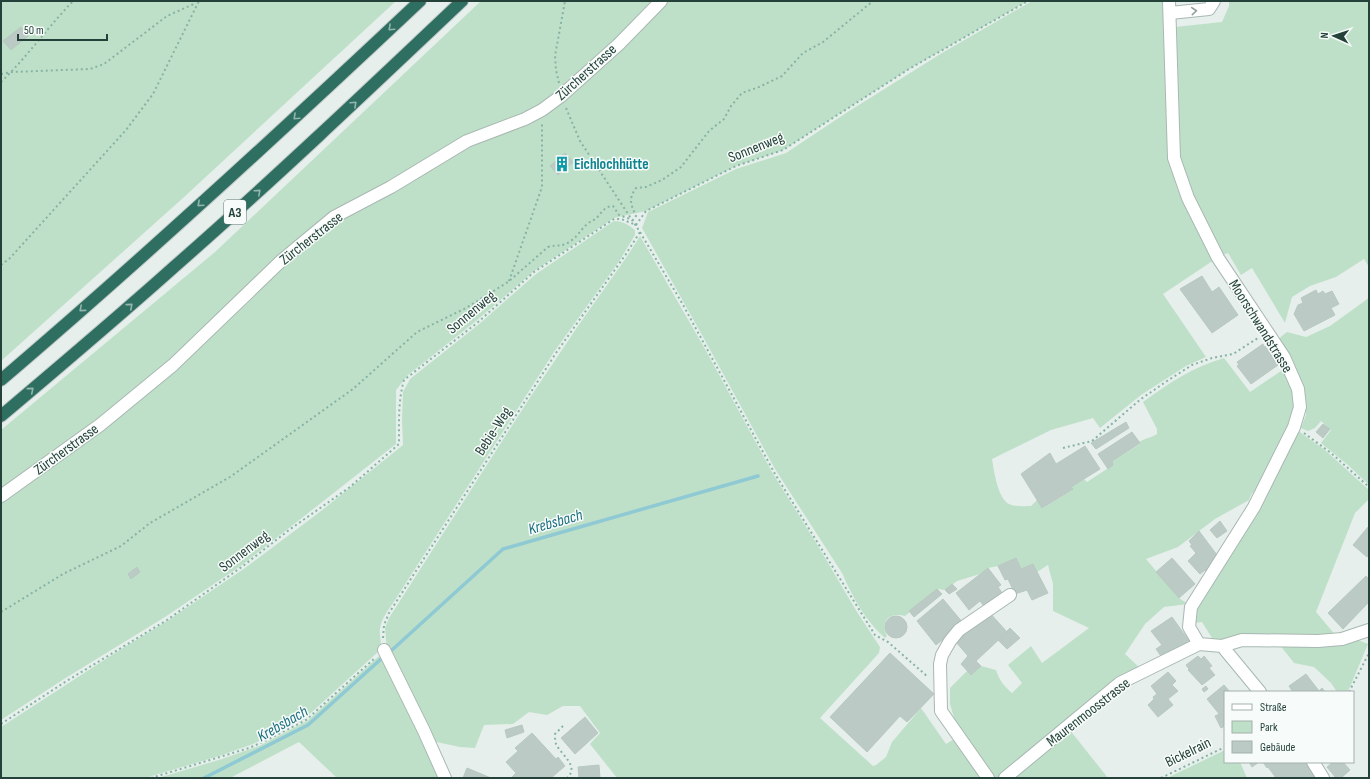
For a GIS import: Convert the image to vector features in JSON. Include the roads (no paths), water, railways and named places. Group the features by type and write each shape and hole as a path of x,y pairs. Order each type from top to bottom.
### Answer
{"highway":[{"name":"A3","path":"1,380 202,203 420,1"},
{"name":"A3","path":"1,416 118,316 233,214 360,98 462,1"}],"street":[{"name":"Zürcherstrasse","path":"1,496 100,425 173,365 281,261 334,218 391,187 467,141 525,119 542,110 561,96 619,44 661,1"},
{"path":"1169,7 1209,9 1214,1"},
{"name":"Moorschwandstrasse","path":"1169,7 1174,158 1188,198 1218,258 1284,357 1298,389 1300,407 1294,427 1254,508 1191,607 1189,627 1199,644"},
{"path":"988,778 941,711 940,664 942,655 950,641 959,630 1010,595"},
{"path":"1199,644 1222,646 1242,640 1318,641 1342,639 1369,630"},
{"name":"Maurenmoosstrasse","path":"1005,778 1120,683 1199,644"},
{"path":"1222,646 1259,691"},
{"path":"384,650 424,731 445,778"},
{"path":"1314,763 1323,778"}],"waterway":[{"name":"Krebsbach","path":"392,650 503,549 758,476"},
{"name":"Krebsbach","path":"204,778 308,725 381,659"}],"place":[{"name":"Eichlochhütte","path":"562,164"}]}
